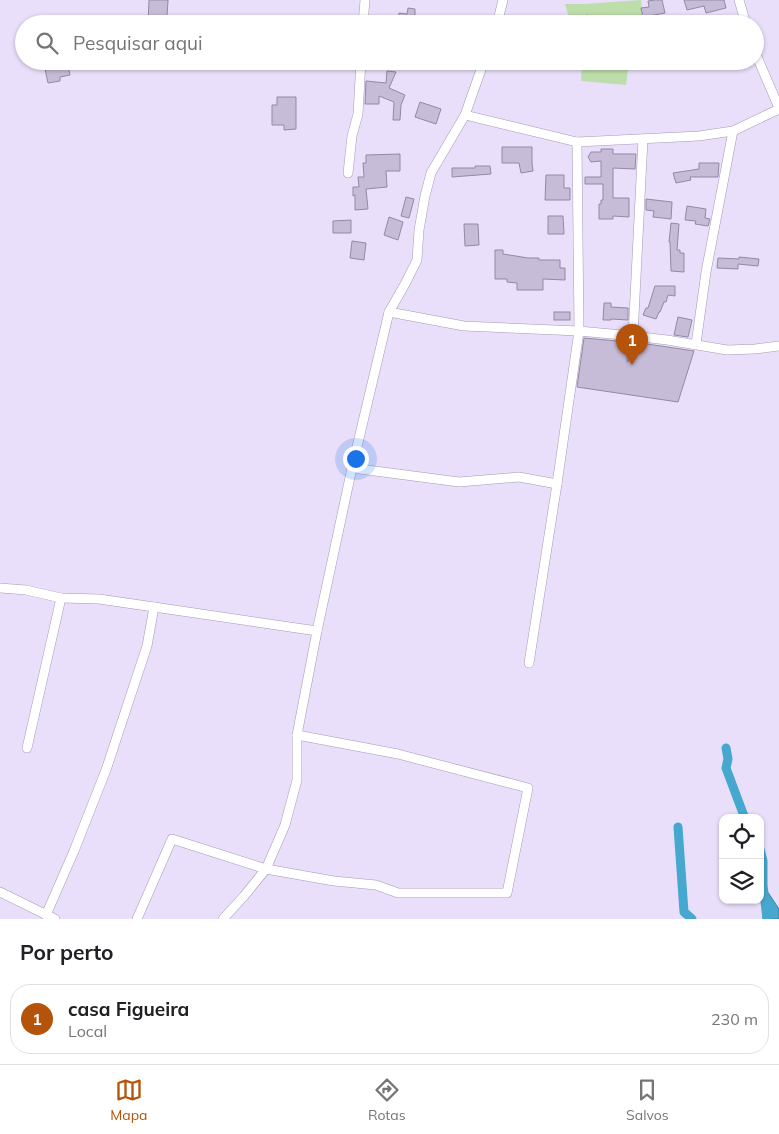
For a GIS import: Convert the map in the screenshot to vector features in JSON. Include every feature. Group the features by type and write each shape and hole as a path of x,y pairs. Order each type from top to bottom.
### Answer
{"street":[{"path":"364,15 365,0"},
{"path":"499,15 503,0"},
{"path":"739,0 743,15"},
{"path":"348,173 352,136 358,114 360,70"},
{"path":"223,919 266,869 285,826 297,780 297,735 317,631 388,312 417,260 419,230 431,173 465,115 481,70"},
{"path":"465,115 577,142 699,136 733,131 779,108 763,70"},
{"path":"696,344 706,272 733,131"},
{"path":"633,336 643,139"},
{"path":"529,664 579,332 577,142"},
{"path":"388,312 464,326 633,336 727,350 779,346"},
{"path":"352,468 459,482 519,477 557,484"},
{"path":"0,588 26,590 61,598 99,599 317,631"},
{"path":"27,748 61,598"},
{"path":"0,892 50,917 106,770 147,646 154,607"},
{"path":"137,919 172,839 266,869 334,881 376,885 398,893 507,893 528,788 398,754 297,735"}],"green space":[{"path":"641,0 643,15 568,15 565,4"},
{"path":"582,70 628,70 626,85 581,81"}],"water":[{"path":"764,886 779,909 779,919 763,919"}],"building":[{"path":"149,0 168,0 167,15 148,15"},
{"path":"662,0 665,13 643,15 641,8 649,7 648,1"},
{"path":"684,0 724,0 726,8 706,13 704,6 687,10"},
{"path":"408,8 415,9 415,15 399,15 399,13 407,14"},
{"path":"45,70 69,70 70,75 60,77 60,81 48,83"},
{"path":"387,71 396,72 389,88 405,95 401,105 400,120 393,120 394,102 379,96 379,104 365,104 366,81 386,83"},
{"path":"277,97 296,97 296,129 284,130 284,125 272,125 272,105 277,105"},
{"path":"420,102 441,109 436,124 415,117"},
{"path":"502,147 532,147 533,171 521,173 519,163 502,163"},
{"path":"601,149 613,149 613,154 636,154 635,169 613,168 613,198 629,198 629,217 613,216 613,219 599,219 599,204 603,200 603,184 585,184 585,177 601,177 601,161 591,162 588,157 591,152 601,152"},
{"path":"400,154 400,171 386,171 387,187 366,189 368,209 355,210 353,187 359,187 358,177 364,177 363,163 366,163 366,155"},
{"path":"699,163 719,163 718,177 690,177 691,180 676,183 673,173 699,169"},
{"path":"475,166 490,166 491,174 452,177 452,168 475,168"},
{"path":"546,175 564,175 564,188 570,188 570,200 545,200"},
{"path":"406,197 414,199 409,218 401,216"},
{"path":"646,199 672,202 671,219 653,217 654,211 646,210"},
{"path":"687,206 706,209 705,218 710,219 708,226 695,224 696,221 685,220"},
{"path":"548,216 563,216 564,234 548,234"},
{"path":"389,217 403,222 398,240 384,235"},
{"path":"351,220 351,233 333,233 333,221"},
{"path":"671,223 679,224 677,250 680,250 680,253 684,253 684,272 671,271 669,242"},
{"path":"464,224 478,224 479,245 465,246"},
{"path":"352,241 366,243 364,260 350,258"},
{"path":"495,250 503,250 503,254 539,258 539,260 560,260 560,268 565,268 565,280 543,279 543,290 517,290 517,283 507,282 507,279 495,279"},
{"path":"739,257 759,259 758,266 738,264 738,269 717,268 718,258 739,259"},
{"path":"655,286 675,286 675,296 668,295 656,319 643,315 646,308 648,308"},
{"path":"604,303 611,303 611,307 628,308 628,320 603,320"},
{"path":"554,312 570,312 570,320 554,320"},
{"path":"678,317 692,320 688,337 674,335"},
{"path":"584,338 628,342 627,362 634,342 694,351 678,402 577,387"}],"waterway":[{"path":"726,748 728,759 726,768 743,814"},
{"path":"678,827 684,912 692,919"},
{"path":"762,859 767,919"}],"place":[{"name":"casa Figueira","path":"632,365"}]}
